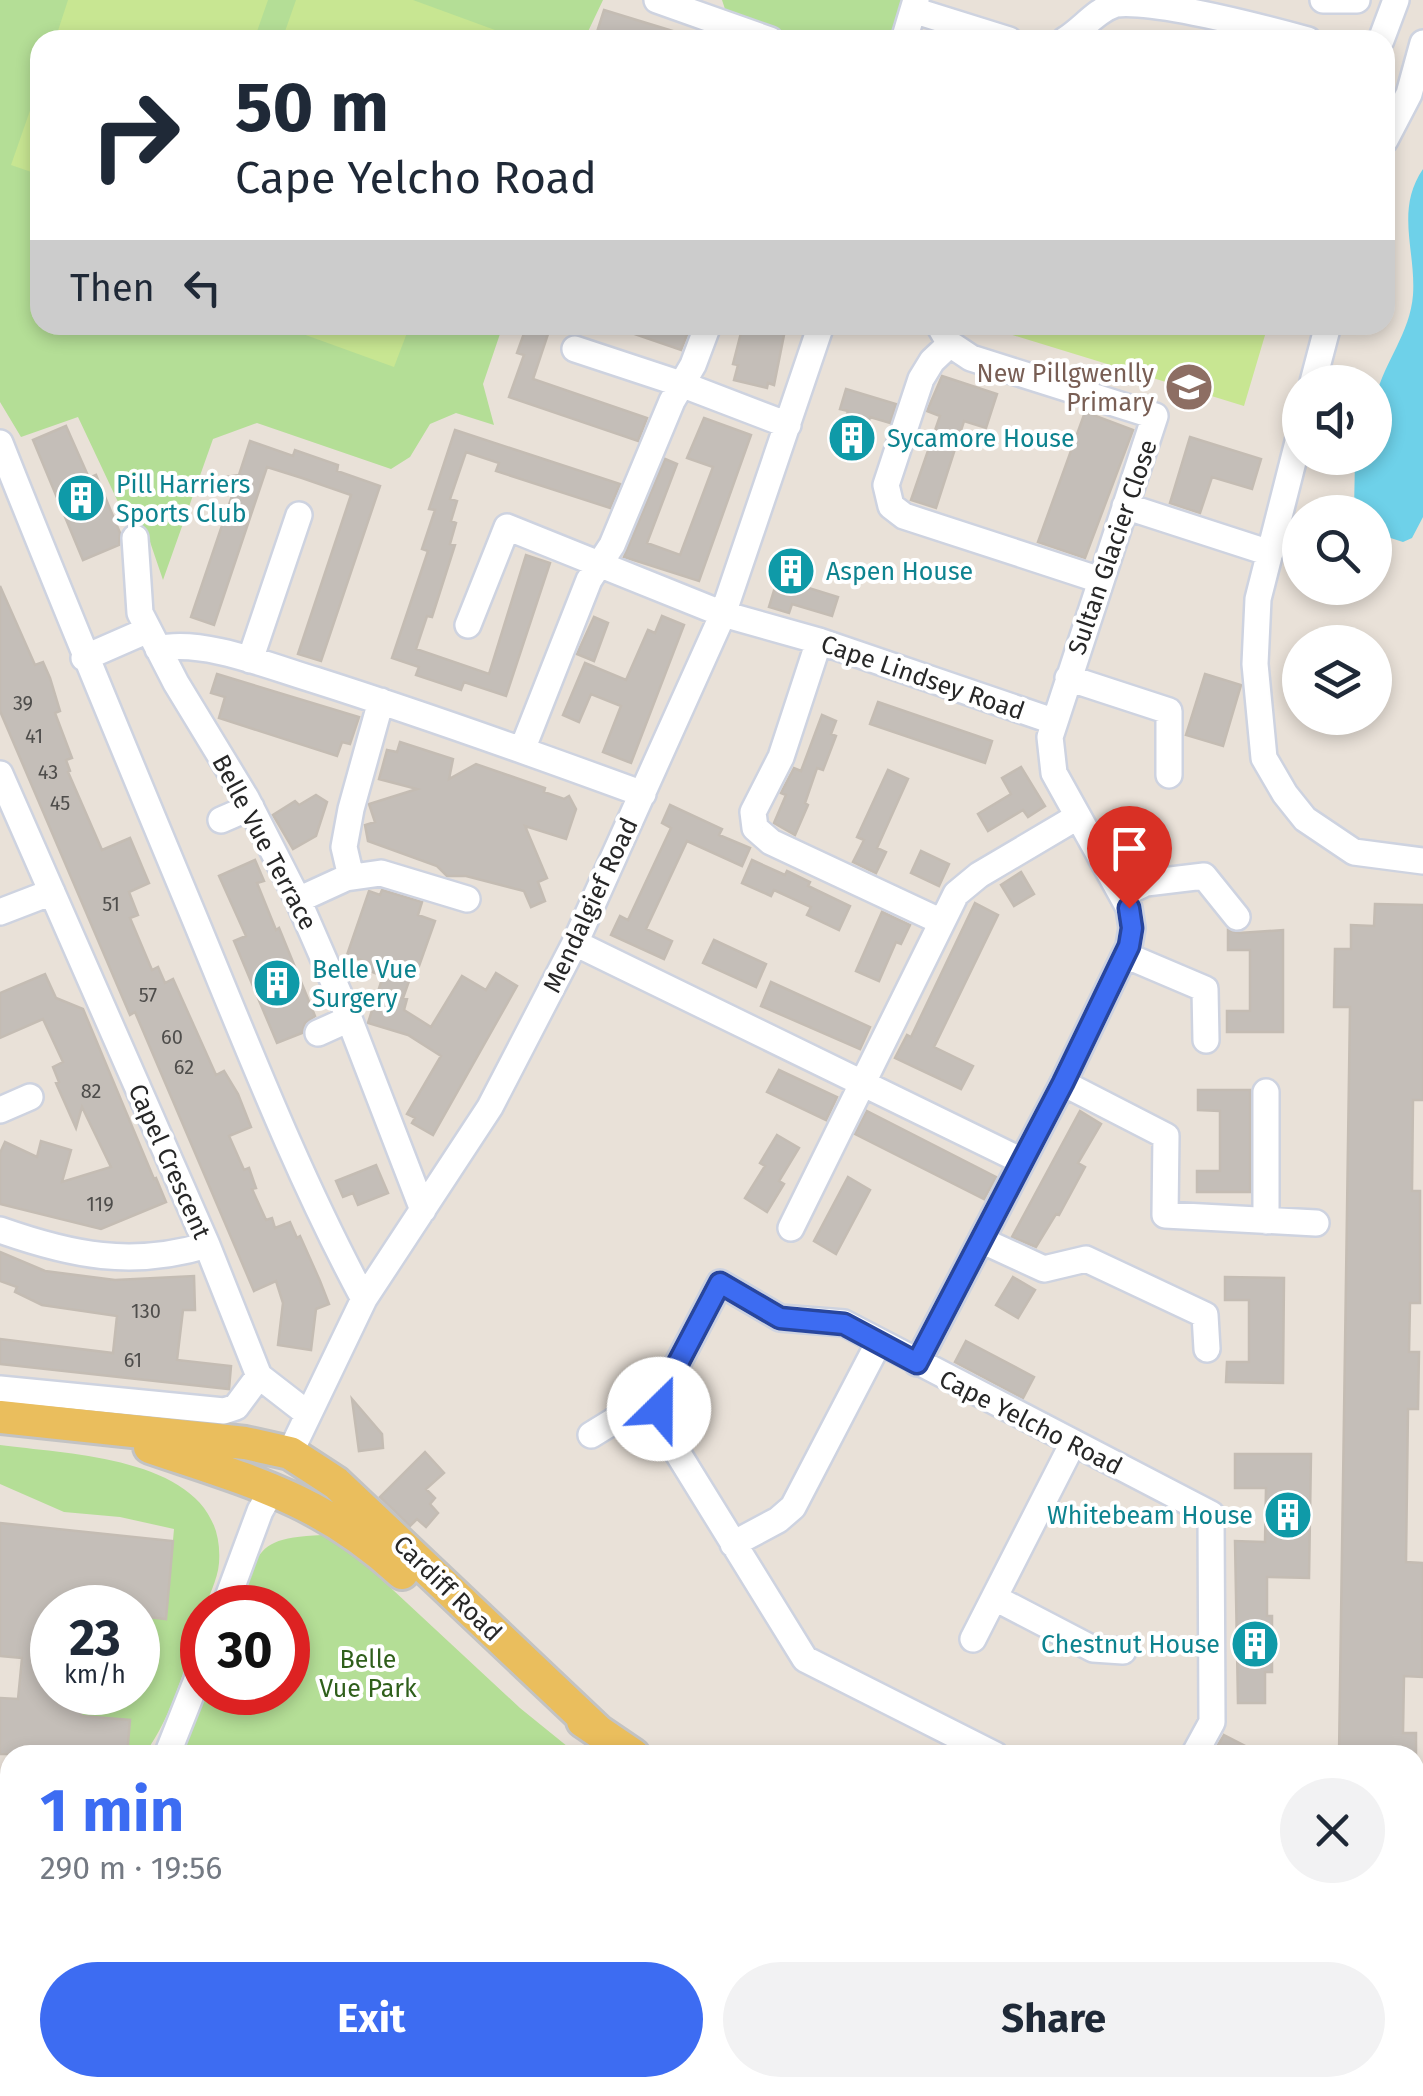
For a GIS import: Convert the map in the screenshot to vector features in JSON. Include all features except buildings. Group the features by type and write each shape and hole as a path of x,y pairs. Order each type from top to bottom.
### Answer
{"main road":[{"name":"Cardiff Road","path":"0,1418 245,1443 290,1453 336,1482 598,1731"},
{"name":"Cardiff Road","path":"58,1423 133,1441 273,1488 332,1517 377,1550 512,1674 618,1745"},
{"path":"273,1488 290,1453"}],"street":[{"path":"657,0 702,7 749,30"},
{"path":"1323,0 1357,0"},
{"path":"1385,30 1396,0"},
{"path":"1076,30 1117,3 1162,1 1271,30"},
{"path":"907,30 914,5 982,30"},
{"path":"1395,121 1409,94 1423,43"},
{"path":"522,750 589,580 617,534 704,335"},
{"name":"Mendalgief Road","path":"290,1453 364,1299 490,1107 575,943 723,614 818,335"},
{"path":"945,335 921,379 886,485 891,506 904,516 1100,580"},
{"name":"Sultan Glacier Close","path":"946,335 970,358 1156,416 1053,721"},
{"path":"1317,365 1325,335"},
{"path":"575,349 788,425"},
{"path":"0,443 84,658 328,1232 364,1299"},
{"path":"1290,475 1258,599 1255,664 1264,758 1305,819 1354,852 1423,860"},
{"path":"1125,506 1270,553"},
{"path":"250,660 299,515"},
{"name":"Cape Lindsey Road","path":"468,625 506,527 723,614 819,641 1053,721 1050,756 1054,773 1123,894 1132,928 1125,955 1063,1083 917,1363"},
{"name":"Belle Vue Terrace","path":"135,538 140,614 251,807 298,900 423,1210"},
{"path":"84,658 153,640 250,660 381,701 642,794"},
{"path":"819,641 781,757 753,812 756,828 770,842 942,922"},
{"name":"Sultan Glacier Close","path":"1068,678 1169,712 1169,775"},
{"path":"351,877 344,847 381,701"},
{"name":"Capel Crescent","path":"0,774 207,1244 259,1376"},
{"path":"221,820 251,807"},
{"path":"791,1228 956,894 968,882 1078,817"},
{"path":"298,900 351,877 381,873 467,899"},
{"path":"1123,894 1146,883 1204,876 1237,918"},
{"path":"0,912 52,892"},
{"path":"575,943 1022,1161"},
{"path":"1125,955 1205,989 1206,1040"},
{"path":"318,1033 349,1020"},
{"path":"1063,1083 1166,1136 1166,1215 1316,1223"},
{"path":"1266,1092 1266,1221"},
{"path":"0,1110 30,1098"},
{"path":"0,1230 56,1250 90,1256 182,1252 207,1244"},
{"path":"981,1240 1044,1270 1086,1259 1206,1316 1207,1349"},
{"name":"Cape Yelcho Road","path":"660,1412 666,1386 720,1283 780,1318 844,1324 1211,1514 1212,1722 1199,1745"},
{"path":"732,1544 778,1520 793,1507 879,1342"},
{"path":"0,1389 224,1411 236,1407 259,1376 308,1414"},
{"path":"590,1435 630,1411 660,1412 666,1434 805,1658 975,1745"},
{"path":"973,1640 1073,1443"},
{"path":"233,1585 260,1511 273,1488"},
{"path":"994,1598 1094,1650 1123,1651"},
{"path":"171,1745 183,1715"}],"green space":[{"path":"0,0 603,0 589,30 30,30 30,335 500,335 483,384 494,425 456,413 430,424 410,457 391,469 257,423 213,439 163,580 147,533 135,538 78,417 21,437 0,402"},
{"path":"68,0 268,0 258,30 58,30"},
{"path":"296,0 413,0 495,30 286,30"},
{"path":"722,0 902,0 894,30 771,30 727,15"},
{"path":"30,111 30,172 11,165"},
{"path":"306,335 406,335 394,367"},
{"path":"1013,335 1265,335 1244,406"},
{"path":"0,1445 140,1468 172,1482 198,1501 215,1528 219,1563 213,1585 180,1585 180,1682 151,1745 128,1745 130,1721 79,1715 160,1715 160,1619 166,1619 174,1529 120,1517 64,1512 0,1484"},
{"name":"Belle Vue Park","path":"322,1535 350,1550 520,1708 566,1745 181,1745 195,1715 310,1715 310,1585 246,1585 263,1551 284,1540"}],"water":[{"path":"1423,169 1423,517 1412,538 1403,542 1392,538 1392,495 1354,495 1355,475 1392,475 1392,365 1388,365 1411,309 1408,215"}],"place":[{"name":"New Pillgwenlly Primary","path":"1189,387"},
{"name":"Sycamore House","path":"852,438"},
{"name":"Pill Harriers Sports Club","path":"81,498"},
{"name":"Aspen House","path":"791,571"},
{"name":"Belle Vue Surgery","path":"277,983"},
{"name":"Whitebeam House","path":"1288,1515"},
{"name":"Chestnut House","path":"1255,1644"}],"route":[{"path":"659,1409 666,1386 720,1283 780,1318 844,1324 917,1363 1063,1083 1129,946 1129,908"}]}
